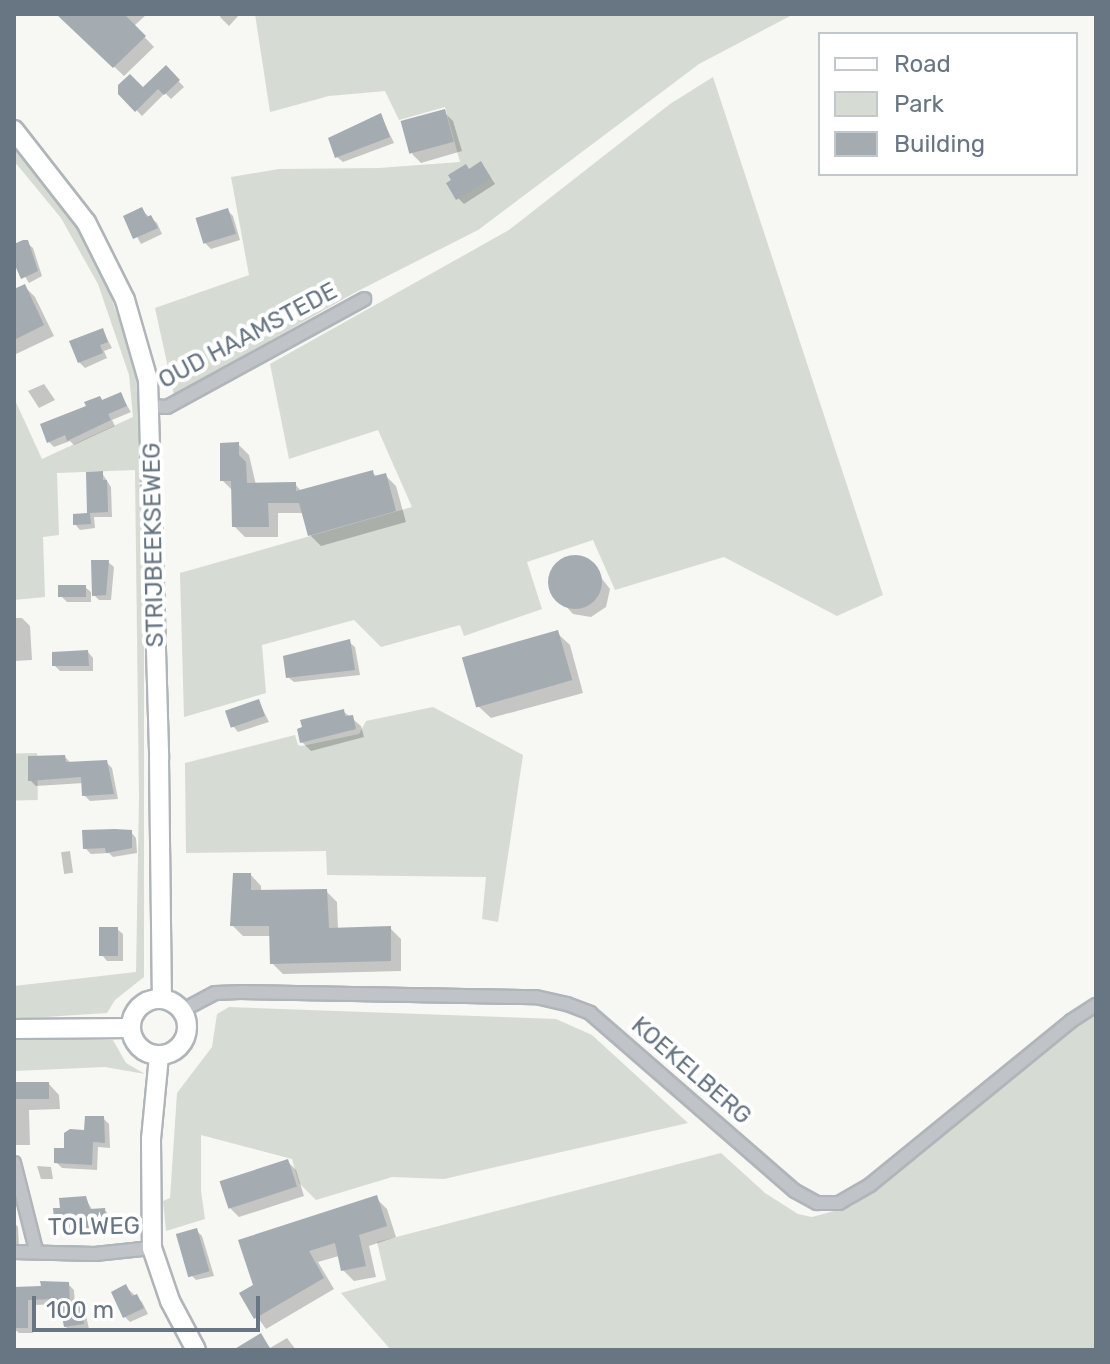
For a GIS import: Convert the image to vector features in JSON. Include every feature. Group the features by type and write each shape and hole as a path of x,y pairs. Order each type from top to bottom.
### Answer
{"main road":[{"name":"STRIJBEEKSEWEG","path":"14,130 86,222 125,300 142,354 150,406 162,998"},
{"path":"162,998 183,1010 187,1020 185,1040 178,1048 159,1056 139,1047 131,1028 136,1010 144,1003 162,998"},
{"path":"14,1029 131,1028"},
{"path":"159,1056 151,1139 152,1248 170,1301 196,1350"}],"street":[{"name":"OUD HAAMSTEDE","path":"150,406 167,407 364,299"},
{"name":"KOEKELBERG","path":"183,1010 215,993 240,992 536,997 567,1004 590,1013 795,1191 817,1203 839,1203 870,1185 1071,1021 1096,1005"},
{"name":"TOLWEG","path":"14,1163 36,1250"},
{"name":"TOLWEG","path":"14,1252 36,1250 95,1254 152,1248"}],"green space":[{"path":"255,14 794,14 699,64 478,230 356,292 174,395 155,308 249,275 231,177 279,169 379,168 460,162 445,107 399,120 385,91 329,96 270,112"},
{"path":"713,77 883,595 837,616 724,557 615,590 593,540 527,562 542,609 464,636 460,625 381,647 354,620 262,645 266,693 184,717 180,573 412,507 378,430 289,459 270,364 509,230 670,104"},
{"path":"14,143 79,230 102,273 138,370 144,442 144,977 115,1000 107,1013 14,1019 14,986 136,972 139,797 135,470 57,473 59,535 43,537 45,597 14,600 14,398 42,459 133,417 129,375 98,284 61,218 14,161"},
{"path":"433,707 523,755 498,922 482,919 486,877 327,875 326,851 186,853 185,763 295,735 298,745 302,746 359,734 366,721"},
{"path":"14,753 37,753 38,800 15,800"},
{"path":"229,1007 556,1019 592,1035 688,1123 444,1179 392,1177 316,1200 299,1183 292,1159 201,1135 201,1191 205,1219 166,1231 163,1201 170,1198 177,1093 212,1047 217,1014"},
{"path":"1096,1011 1096,1350 391,1350 341,1293 386,1280 377,1242 721,1153 765,1193 798,1214 812,1217 852,1206"},
{"path":"14,1040 113,1040 126,1063 145,1074 105,1067 14,1071"}],"building":[{"path":"56,14 124,14 146,36 113,68"},
{"path":"166,65 180,80 164,95 158,89 135,112 118,94 118,85 130,74 143,87"},
{"path":"445,109 454,142 409,154 401,121"},
{"path":"381,113 390,137 335,158 328,138"},
{"path":"481,161 491,178 456,200 446,183 451,180 448,175 466,164 469,169"},
{"path":"142,207 158,228 133,239 123,216"},
{"path":"228,208 236,234 203,244 195,218"},
{"path":"28,240 38,271 21,279 14,263 14,244"},
{"path":"25,284 44,325 14,340 14,289"},
{"path":"103,328 108,342 100,345 103,353 78,363 69,341"},
{"path":"121,392 127,406 108,414 111,420 67,441 65,435 47,443 40,424 86,406 84,402 100,396 102,400"},
{"path":"239,442 239,455 246,462 247,483 296,482 296,491 373,470 374,476 386,473 396,511 308,536 299,503 268,503 269,527 232,527 231,481 220,481 220,443"},
{"path":"103,471 103,480 107,480 108,512 90,513 91,524 73,525 73,514 87,513 86,472"},
{"path":"575,555 594,563 602,582 594,601 575,609 556,601 548,582 556,563"},
{"path":"91,560 109,560 106,595 92,596"},
{"path":"58,585 86,585 86,597 58,597"},
{"path":"558,630 572,680 476,708 462,658"},
{"path":"350,639 355,670 286,678 283,656"},
{"path":"88,650 89,666 52,666 52,652"},
{"path":"259,699 265,716 231,728 225,711"},
{"path":"344,709 345,716 353,715 356,729 300,743 297,729 302,727 300,720"},
{"path":"65,755 66,762 107,760 114,794 82,796 81,777 28,781 28,756"},
{"path":"82,830 132,830 132,848 106,853 105,848 83,849"},
{"path":"233,873 251,873 251,890 327,889 329,928 391,926 391,961 270,964 269,926 230,926"},
{"path":"99,927 118,927 118,956 99,956"},
{"path":"14,1082 49,1082 49,1099 14,1099"},
{"path":"85,1116 104,1116 105,1143 93,1142 92,1165 54,1163 54,1148 64,1148 64,1133 70,1129 84,1130"},
{"path":"288,1159 297,1187 228,1209 220,1181"},
{"path":"377,1195 387,1226 359,1235 366,1266 341,1271 335,1243 309,1251 324,1278 254,1319 239,1293 253,1285 238,1240"},
{"path":"86,1196 90,1209 105,1208 107,1228 55,1231 53,1208 60,1208 59,1198"},
{"path":"197,1228 209,1271 188,1277 176,1234"},
{"path":"40,1281 69,1282 70,1304 80,1303 84,1324 64,1327 60,1305 53,1299 28,1300 28,1328 14,1328 14,1287 41,1286"},
{"path":"126,1284 132,1296 137,1294 144,1308 123,1318 111,1292"},
{"path":"261,1333 271,1350 233,1350"}]}
